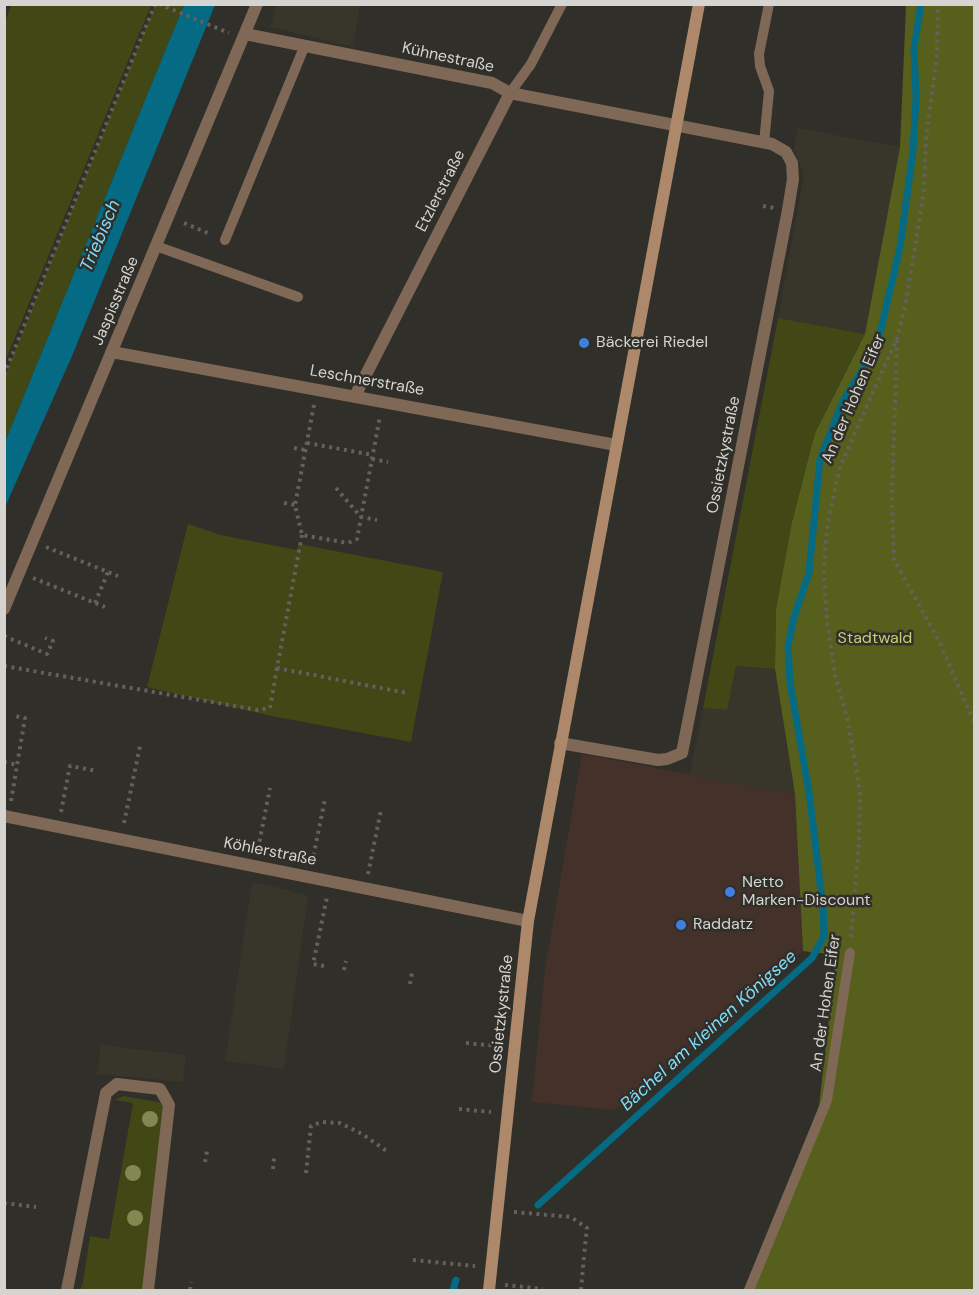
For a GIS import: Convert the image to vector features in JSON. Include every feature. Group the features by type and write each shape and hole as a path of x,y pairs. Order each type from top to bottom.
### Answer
{"main road":[{"name":"Ossietzkystraße","path":"489,1287 528,921 699,4"}],"street":[{"name":"Jaspisstraße","path":"4,609 257,4"},
{"name":"Kühnestraße","path":"245,34 492,83 510,93 677,126"},
{"name":"Etzlerstraße","path":"355,396 510,93"},
{"name":"Ossietzkystraße","path":"560,743 658,760 668,759 682,753 793,179 792,163 786,152 772,144 677,126"},
{"name":"Leschnerstraße","path":"112,352 616,445"},
{"name":"Köhlerstraße","path":"6,816 528,921"},
{"path":"67,1290 106,1093 117,1084 160,1089 169,1105 148,1290"}],"lane":[{"name":"Etzlerstraße","path":"510,93 531,64 562,4"},
{"path":"764,142 769,91 760,66 759,54 769,4"},
{"path":"225,240 305,45"},
{"path":"156,246 298,297"},
{"name":"An der Hohen Eifer","path":"749,1290 827,1100 850,953"}],"path":[{"name":"An der Hohen Eifer","path":"850,953 859,844 860,793 848,722 834,675 827,621 825,550 828,521 840,467 897,338 906,303 924,190 926,140 937,55 938,4"},
{"path":"4,375 158,5 228,33"},
{"path":"169,217 225,240"},
{"path":"897,338 892,496 894,560 939,641 975,722"},
{"path":"4,666 258,710 270,708 302,535 295,506 316,389"},
{"path":"302,535 348,543 357,539 383,401"},
{"path":"307,443 388,462"},
{"path":"294,448 305,450"},
{"path":"336,488 361,517 377,520"},
{"path":"284,503 295,506"},
{"path":"33,541 118,576"},
{"path":"95,603 108,572"},
{"path":"20,573 105,607"},
{"path":"4,636 47,654 53,641 45,638"},
{"path":"277,668 407,693"},
{"path":"6,816 25,718 15,716"},
{"path":"121,839 140,746 137,746"},
{"path":"4,762 17,765"},
{"path":"58,826 70,766 97,771"},
{"path":"255,866 270,788"},
{"path":"309,877 325,799"},
{"path":"365,888 381,810"},
{"path":"324,966 314,964 330,881"},
{"path":"344,970 346,961"},
{"path":"410,984 412,974"},
{"path":"466,1043 515,1048"},
{"path":"459,1109 507,1114"},
{"path":"306,1173 311,1126 322,1122 340,1123 362,1134 388,1152"},
{"path":"205,1162 207,1151"},
{"path":"273,1170 274,1158"},
{"path":"4,1203 36,1207"},
{"path":"497,1210 571,1217 587,1228 582,1255 580,1290"},
{"path":"413,1260 491,1267"},
{"path":"190,1290 191,1282"},
{"path":"489,1287 543,1289"}],"shaded area":[{"path":"277,5 360,5 353,47 270,27"},
{"path":"797,128 900,147 865,334 778,318 804,174 794,150"},
{"path":"735,666 775,669 795,794 689,776 703,708 727,710"},
{"path":"582,754 795,794 803,951 626,1104 612,1110 532,1102 545,969"},
{"path":"252,883 308,896 284,1069 225,1061"},
{"path":"101,1045 186,1055 183,1082 97,1074"}],"green space":[{"path":"11,5 151,5 5,362 4,26"},
{"path":"155,5 184,5 5,442 5,375"},
{"name":"Stadtwald","path":"906,5 974,5 974,1290 753,1290 819,1106 836,955 803,951 795,794 775,669 776,609 792,522 815,433 865,334 900,147"},
{"path":"778,318 865,334 815,433 792,522 776,609 775,669 736,666 727,710 703,708"},
{"path":"188,524 221,535 297,550 299,544 443,572 411,742 271,716 147,687"},
{"path":"123,1096 159,1102 165,1108 143,1290 80,1290 90,1236 109,1239 133,1103 115,1100"}],"water":[{"name":"Triebisch","path":"184,5 215,5 72,356 5,507 5,442"}],"waterway":[{"name":"Bächel am kleinen Königsee","path":"538,1205 812,958 824,936 823,908 809,792 790,683 788,646 794,617 809,573 820,459 843,401 877,346 900,247 913,151 916,98 914,48 921,4"},
{"name":"Bächel am kleinen Königsee","path":"453,1290 456,1280"}],"place":[{"name":"Bäckerei Riedel","path":"584,343"},
{"name":"Netto Marken-Discount","path":"730,892"},
{"name":"Raddatz","path":"681,925"}]}
